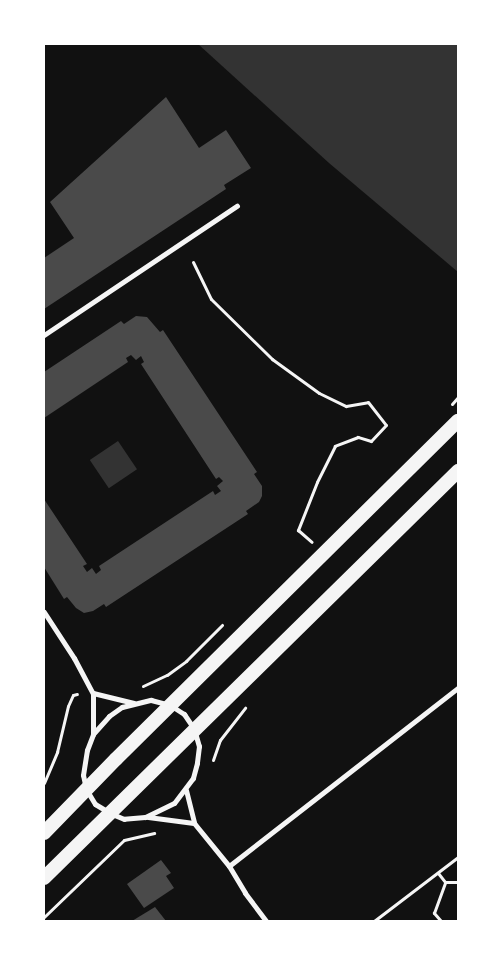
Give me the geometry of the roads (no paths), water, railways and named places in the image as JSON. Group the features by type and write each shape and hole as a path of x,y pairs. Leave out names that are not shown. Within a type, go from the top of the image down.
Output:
{"highway":[{"path":"44,833 170,705 458,421"},
{"path":"44,878 194,729 349,581 458,471"}],"street":[{"path":"44,335 237,206"},
{"path":"44,612 74,658 93,693 93,734 84,762 83,775 86,789 95,804 124,819 145,817 194,823"},
{"path":"230,866 457,688"},
{"path":"93,693 134,703"},
{"path":"93,734 110,716 122,707 151,700 170,705 184,714 194,729 199,746 193,778 186,790 174,803 145,817"},
{"path":"186,790 194,823 230,866 244,892 266,921"}]}
